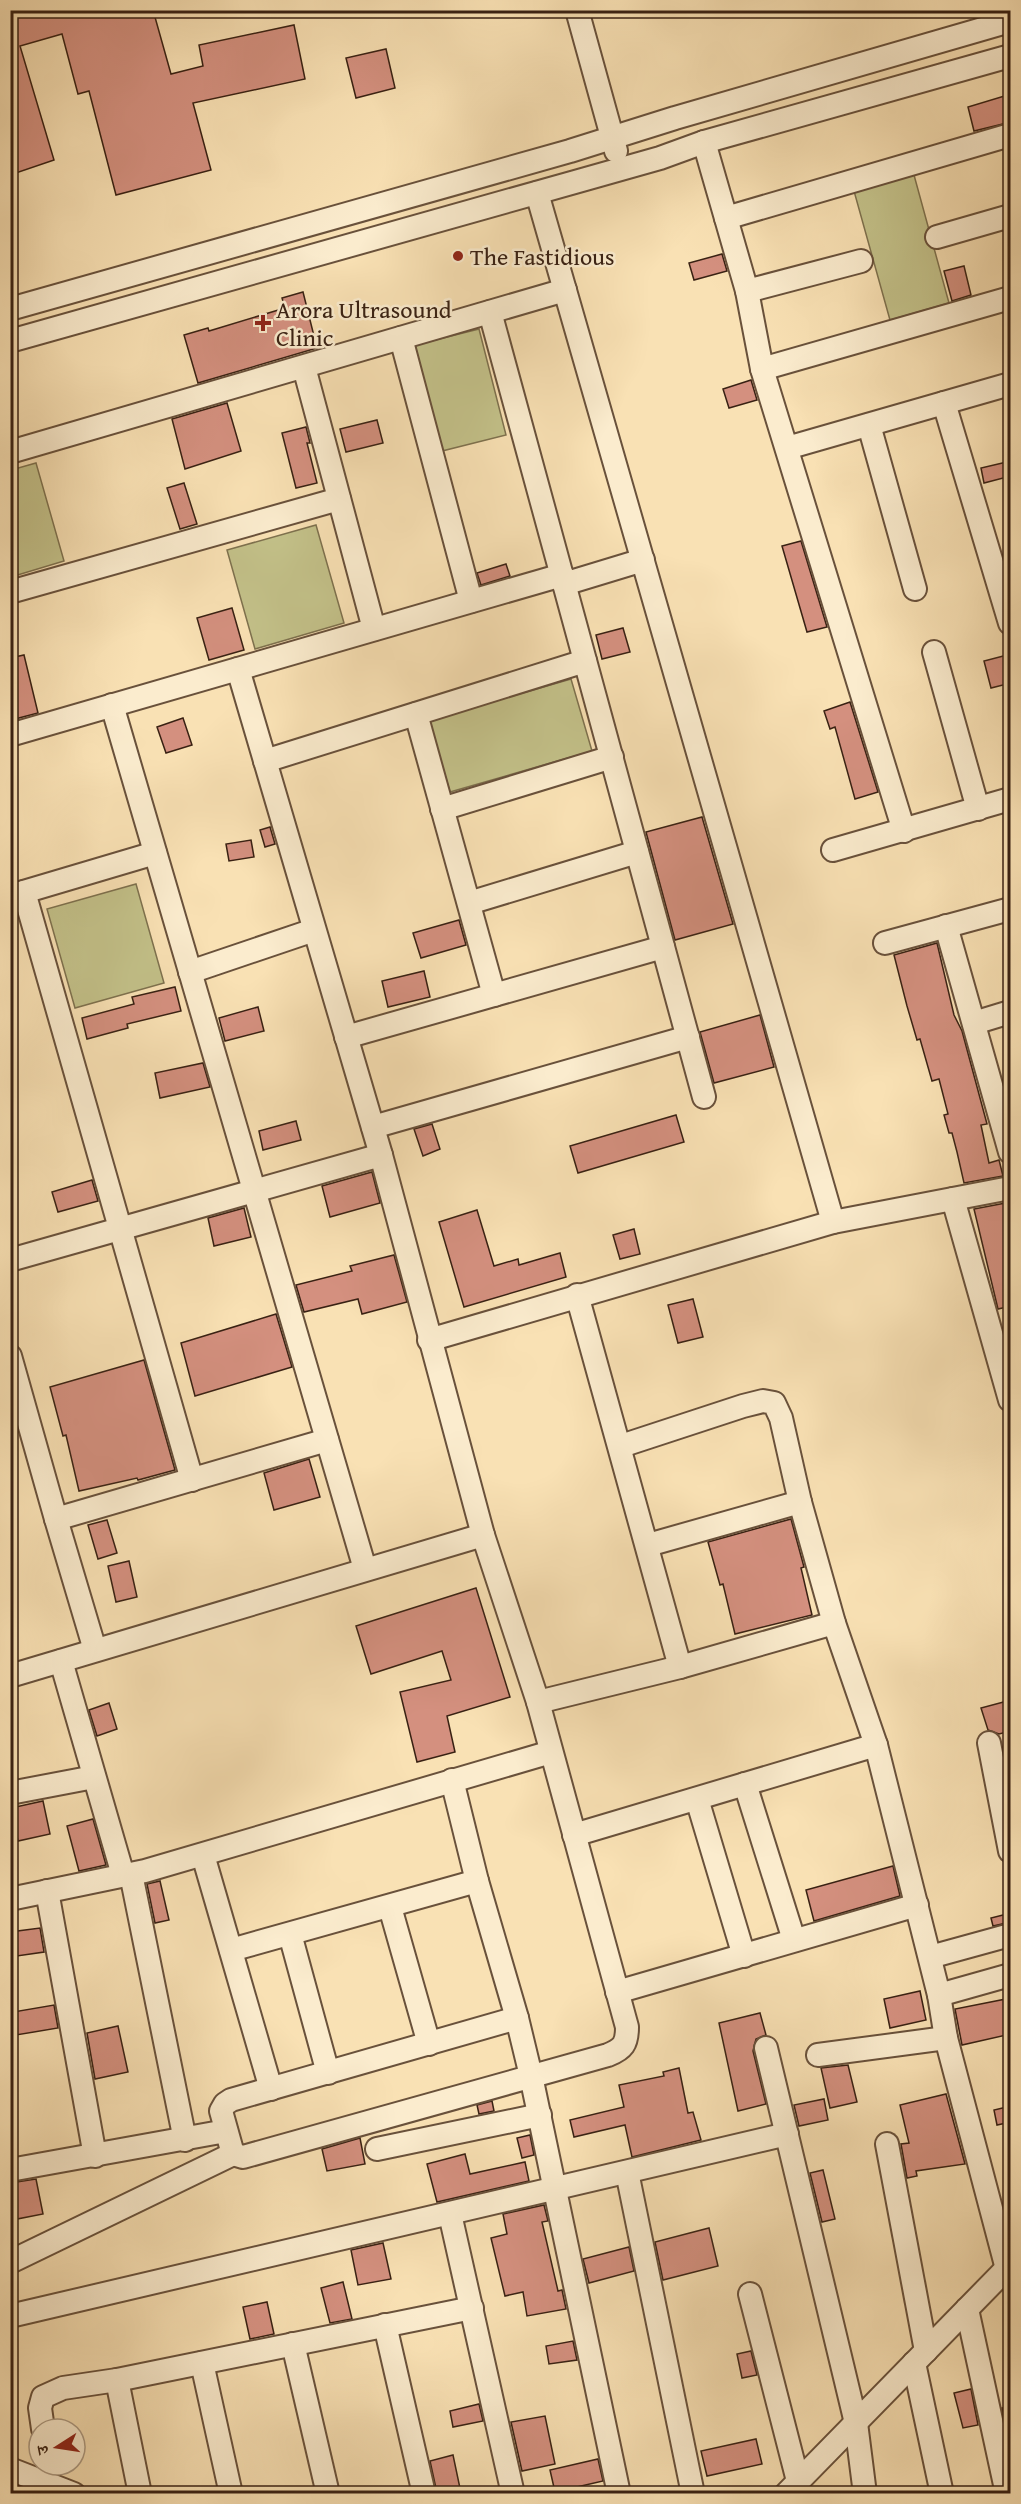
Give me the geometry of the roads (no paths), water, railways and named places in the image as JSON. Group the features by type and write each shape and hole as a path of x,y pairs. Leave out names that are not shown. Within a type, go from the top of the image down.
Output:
{"street":[{"path":"577,10 621,169"},
{"path":"10,309 613,138 1011,21"},
{"path":"10,341 621,169 704,142 1010,59"},
{"path":"639,129 648,161"},
{"path":"726,218 1011,135"},
{"path":"704,142 747,291 762,369 904,831"},
{"path":"537,193 833,1222"},
{"path":"937,237 1011,216"},
{"path":"747,291 861,261"},
{"path":"10,452 565,290"},
{"path":"762,369 1011,298"},
{"path":"490,312 704,1096"},
{"path":"401,338 471,601"},
{"path":"304,367 374,629"},
{"path":"787,448 1011,384"},
{"path":"944,403 1011,623"},
{"path":"869,425 915,589"},
{"path":"10,592 339,499"},
{"path":"10,735 471,601 643,560"},
{"path":"934,652 978,808"},
{"path":"265,761 585,661"},
{"path":"10,2262 233,2154 243,2157 621,2050 627,2040 627,2027 538,1702 483,1535 381,1155 238,669"},
{"path":"112,705 365,1569"},
{"path":"416,714 494,995"},
{"path":"442,809 612,757"},
{"path":"833,850 1011,799"},
{"path":"469,903 637,852"},
{"path":"155,853 17,894 121,1229 192,1480"},
{"path":"885,943 1011,909"},
{"path":"946,926 974,1023 1005,1113 1011,1152"},
{"path":"190,972 314,930"},
{"path":"346,1037 663,947"},
{"path":"974,1023 1011,1012"},
{"path":"373,1127 688,1036"},
{"path":"10,1260 381,1155"},
{"path":"429,1340 833,1222 1011,1188"},
{"path":"953,1199 1011,1400"},
{"path":"577,1296 621,1446 680,1667"},
{"path":"10,1356 95,1650"},
{"path":"621,1446 743,1406 763,1401 774,1403 781,1418 800,1502 834,1623 876,1744 930,1957 946,2038 1009,2267 792,2487"},
{"path":"56,1520 327,1440"},
{"path":"648,1545 800,1502"},
{"path":"10,1676 483,1535"},
{"path":"538,1702 680,1667 834,1623"},
{"path":"61,1661 94,1777 127,1875 185,2140"},
{"path":"989,1743 1011,1851"},
{"path":"574,1835 876,1744"},
{"path":"10,1899 127,1875 203,1855 551,1752"},
{"path":"10,1793 94,1777"},
{"path":"452,1780 477,1881 518,2018 619,2493"},
{"path":"745,1784 794,1940"},
{"path":"696,1799 744,1956"},
{"path":"203,1855 272,2089"},
{"path":"231,1950 477,1881"},
{"path":"46,1891 95,2156"},
{"path":"616,1992 917,1905"},
{"path":"390,1907 429,2044"},
{"path":"290,1934 328,2073"},
{"path":"930,1957 1011,1935"},
{"path":"939,1995 1011,1975"},
{"path":"233,2154 221,2111 231,2100 518,2018"},
{"path":"818,2055 946,2038"},
{"path":"766,2048 856,2423 865,2493"},
{"path":"377,2150 540,2115"},
{"path":"10,2170 226,2131"},
{"path":"10,2316 787,2134"},
{"path":"887,2144 942,2493"},
{"path":"627,2172 693,2493"},
{"path":"450,2214 513,2493"},
{"path":"750,2294 792,2487"},
{"path":"42,2417 40,2408 43,2397 63,2388 117,2380 472,2308"},
{"path":"968,2309 1007,2493"},
{"path":"385,2325 424,2493"},
{"path":"293,2344 328,2493"},
{"path":"202,2363 231,2493"},
{"path":"117,2380 140,2493"},
{"path":"10,2469 59,2481"}],"place":[{"name":"The Fastidious","path":"458,256"},
{"name":"Arora Ultrasound Clinic","path":"263,323"}]}
